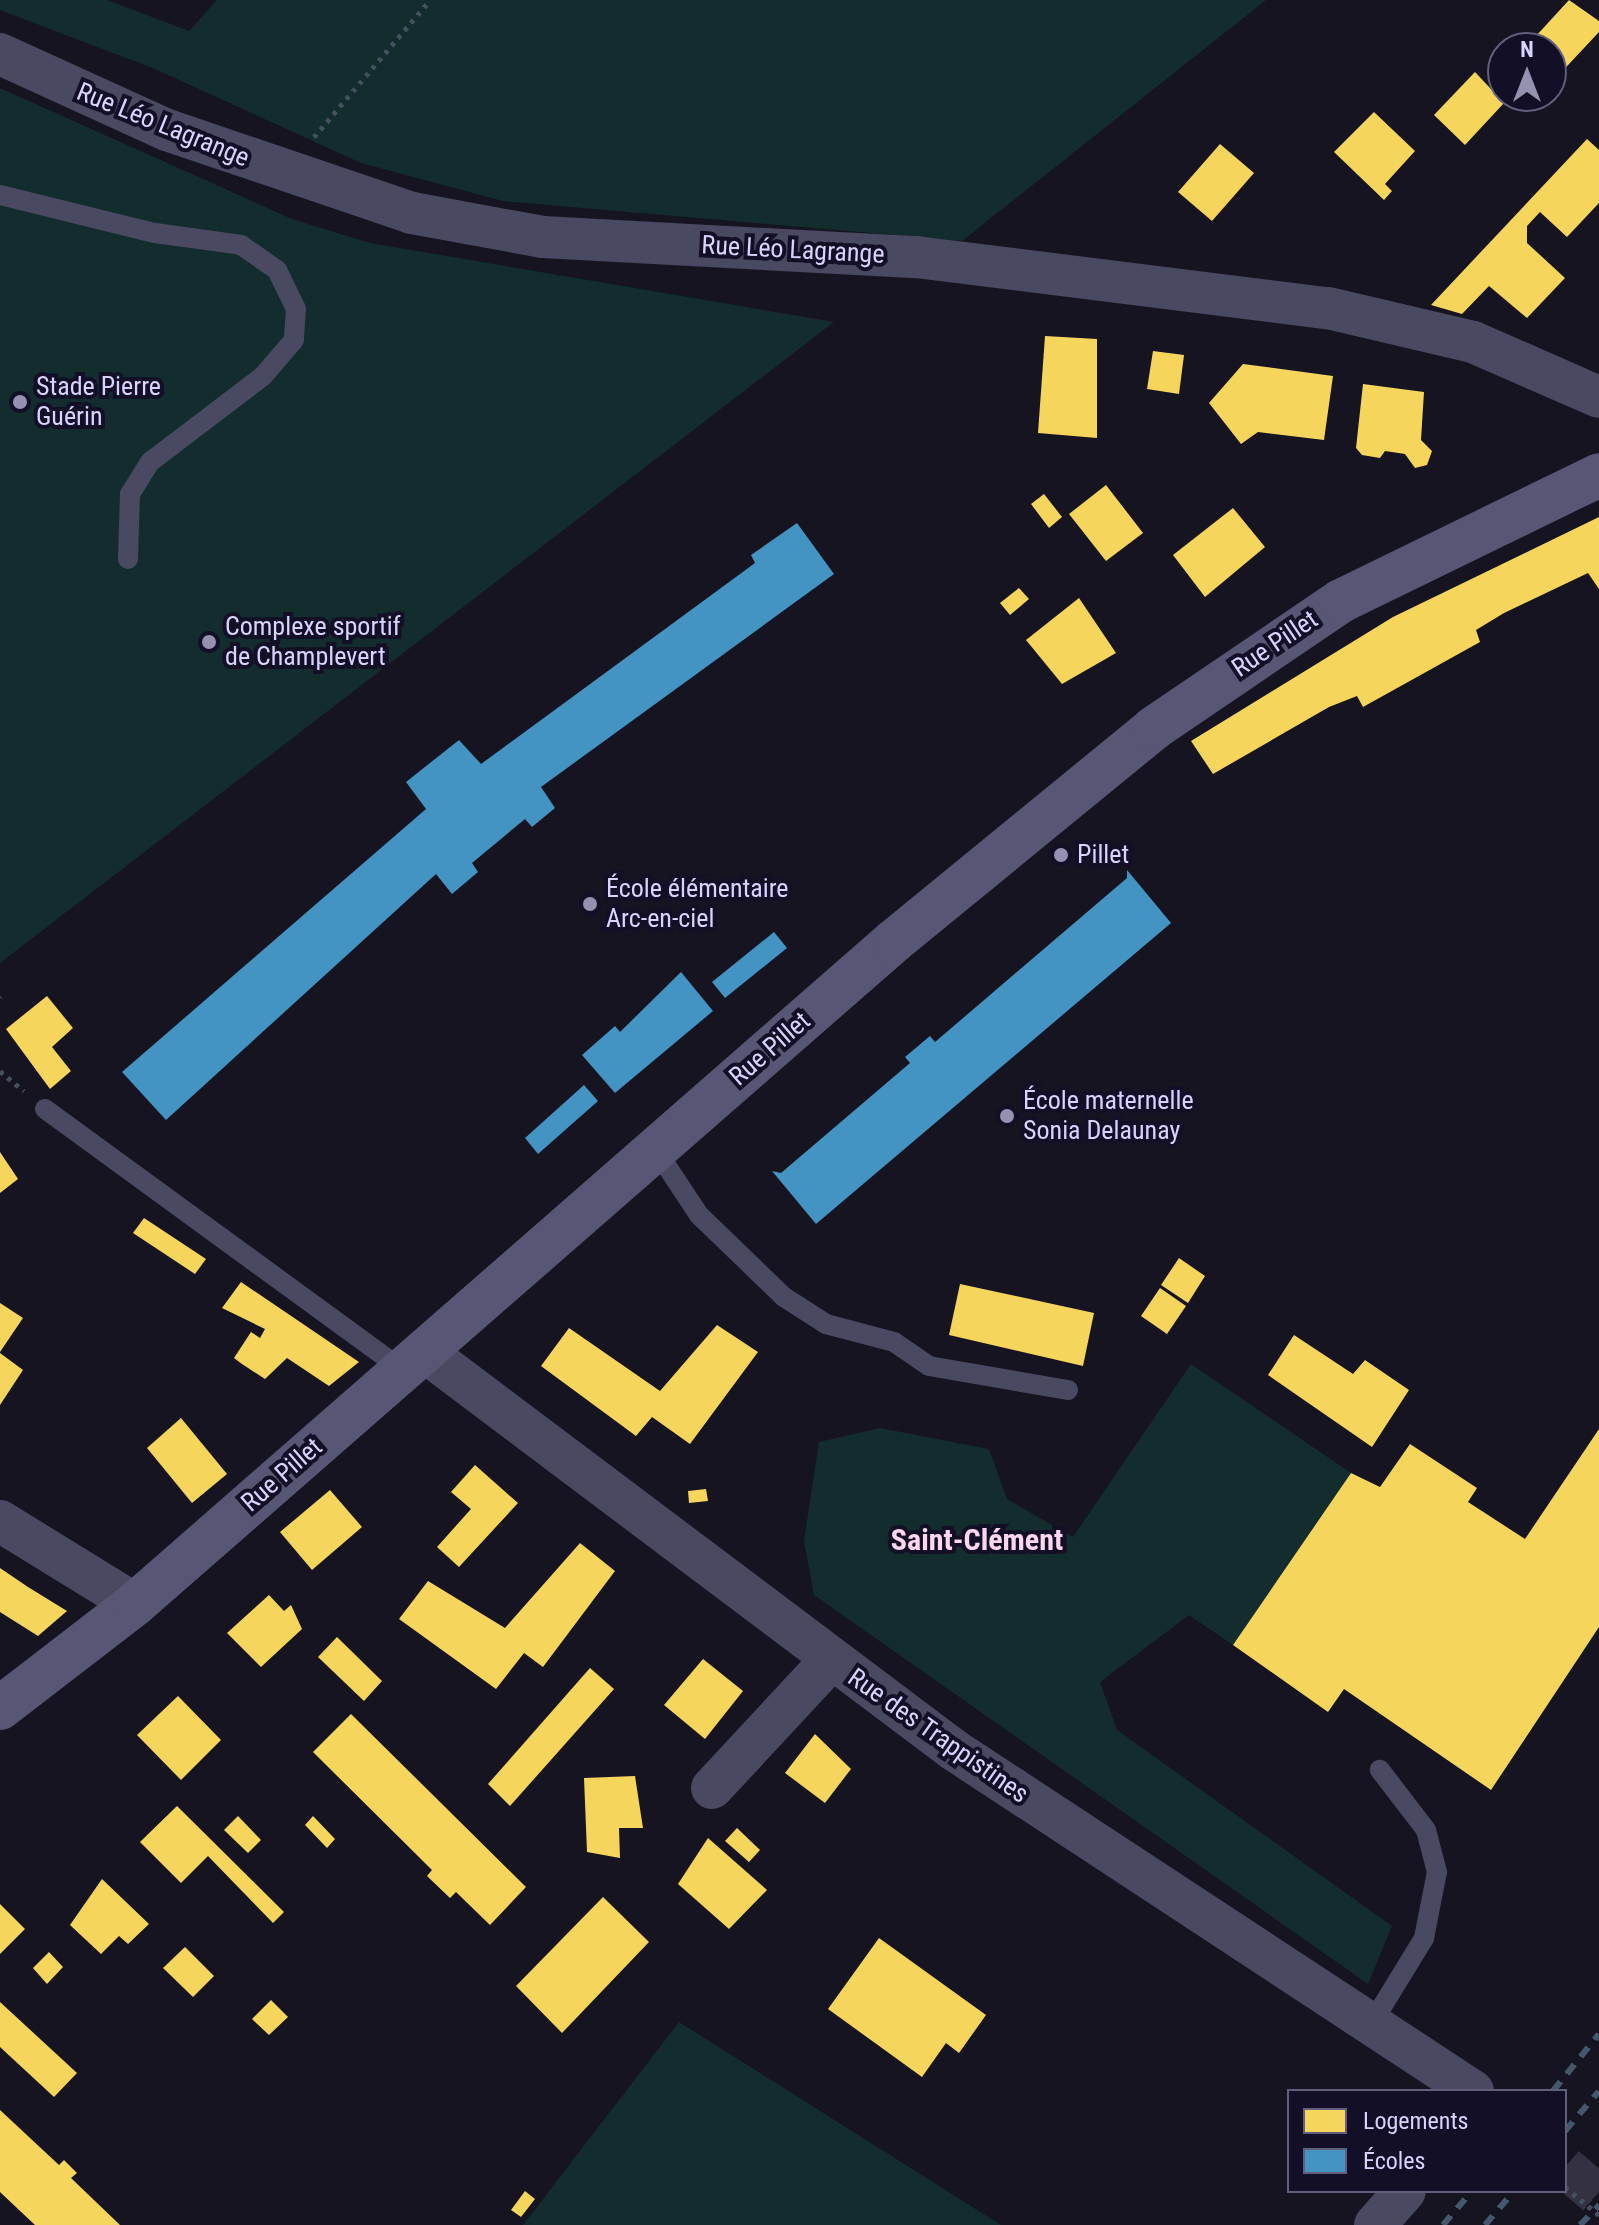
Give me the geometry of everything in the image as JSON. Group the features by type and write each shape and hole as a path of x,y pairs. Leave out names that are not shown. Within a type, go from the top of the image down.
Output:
{"street":[{"name":"Rue Léo Lagrange","path":"0,54 167,130 412,213 543,237 916,257 1328,308 1473,342 1599,397"},
{"name":"Rue Pillet","path":"0,1708 135,1604 656,1150 1154,728 1341,601 1599,475"},
{"name":"Rue des Trappistines","path":"414,1361 830,1661 1470,2089"},
{"path":"0,1521 135,1604"},
{"path":"712,1788 830,1661"},
{"path":"1375,2225 1403,2193"}],"lane":[{"path":"0,195 155,233 241,245 277,270 296,309 294,340 263,376 150,462 130,494 128,559"},
{"path":"45,1109 414,1361"},
{"path":"656,1150 699,1215 784,1297 826,1324 894,1342 929,1366 1068,1390"},
{"path":"1372,2023 1424,1938 1437,1872 1426,1830 1380,1770"}],"path":[{"path":"291,174 430,0"},
{"path":"1567,2189 1599,2215"}],"green space":[{"path":"0,0 107,0 189,31 217,0 1266,0 962,241 503,201 361,163 155,69 0,10"},
{"name":"Complexe sportif de Champlevert","path":"0,88 292,219 370,243 834,322 0,963"},
{"path":"1191,1364 1351,1473 1233,1645 1189,1615 1100,1682 1117,1730 1392,1926 1368,1984 814,1595 804,1541 819,1442 880,1428 989,1449 1007,1499 1073,1537"},
{"path":"679,2022 1001,2225 523,2225"}],"building: Logements":[{"path":"1569,0 1599,21 1599,32 1567,66 1567,32 1540,32"},
{"path":"1475,72 1487,85 1487,112 1496,112 1465,145 1434,115"},
{"path":"1374,112 1415,151 1385,184 1392,191 1384,200 1334,152"},
{"path":"1587,139 1599,150 1599,203 1567,237 1540,212 1527,226 1527,243 1565,278 1527,318 1489,286 1462,314 1431,305"},
{"path":"1220,144 1254,173 1212,221 1178,192"},
{"path":"1045,336 1097,339 1097,438 1038,433"},
{"path":"1153,351 1184,355 1179,394 1147,389"},
{"path":"1243,364 1333,376 1324,440 1258,432 1241,444 1209,403"},
{"path":"1363,384 1424,392 1421,440 1432,451 1427,465 1415,468 1405,454 1385,451 1380,458 1362,455 1356,448"},
{"path":"1106,485 1143,533 1106,561 1069,514"},
{"path":"1044,494 1062,517 1049,528 1031,504"},
{"path":"1233,508 1265,547 1205,597 1173,555"},
{"path":"1599,517 1599,589 1588,573 1504,613 1476,630 1480,642 1363,707 1357,696 1329,707 1213,774 1191,741 1393,617"},
{"path":"1019,588 1029,599 1010,615 1000,603"},
{"path":"1079,598 1116,653 1062,684 1026,640"},
{"path":"47,996 73,1028 52,1047 71,1071 50,1089 6,1029"},
{"path":"0,1152 18,1179 0,1193"},
{"path":"144,1218 206,1259 195,1274 133,1233"},
{"path":"1179,1258 1205,1276 1188,1303 1161,1285"},
{"path":"241,1282 359,1362 329,1386 287,1358 265,1379 242,1364 234,1358 251,1332 260,1338 265,1329 222,1308"},
{"path":"960,1284 1094,1313 1083,1366 949,1335"},
{"path":"1160,1288 1186,1306 1167,1334 1141,1316"},
{"path":"0,1303 23,1318 0,1352"},
{"path":"717,1325 758,1352 690,1444 652,1417 636,1436 541,1366 569,1328 660,1391"},
{"path":"1294,1335 1353,1374 1365,1360 1409,1390 1372,1447 1268,1375"},
{"path":"0,1353 23,1370 0,1405"},
{"path":"181,1418 227,1474 192,1503 147,1448"},
{"path":"1599,1429 1599,1627 1491,1790 1344,1689 1328,1712 1233,1645 1351,1473 1380,1487 1410,1444 1477,1488 1468,1502 1525,1539"},
{"path":"475,1465 518,1503 459,1567 437,1547 471,1509 451,1492"},
{"path":"706,1489 708,1501 689,1503 688,1491"},
{"path":"330,1490 362,1527 312,1570 280,1532"},
{"path":"580,1543 615,1571 543,1667 524,1653 496,1689 399,1619 428,1581 505,1628"},
{"path":"0,1568 67,1611 38,1636 0,1612"},
{"path":"269,1595 284,1611 291,1605 302,1629 261,1667 227,1633"},
{"path":"337,1637 382,1681 364,1701 318,1657"},
{"path":"703,1659 743,1691 705,1739 664,1705"},
{"path":"590,1668 614,1689 510,1806 488,1784"},
{"path":"178,1696 221,1740 181,1780 137,1735"},
{"path":"351,1714 526,1887 490,1925 456,1892 450,1898 427,1876 432,1870 313,1752"},
{"path":"815,1734 851,1769 825,1803 785,1773"},
{"path":"635,1776 643,1828 619,1828 620,1858 587,1852 584,1778"},
{"path":"177,1806 284,1912 273,1923 208,1856 181,1883 140,1842"},
{"path":"238,1816 261,1840 248,1853 224,1830"},
{"path":"313,1816 335,1839 327,1848 305,1825"},
{"path":"737,1828 760,1850 749,1862 725,1841"},
{"path":"708,1838 767,1890 729,1929 678,1884"},
{"path":"102,1879 149,1924 128,1944 119,1936 101,1954 70,1925"},
{"path":"603,1897 649,1942 562,2033 516,1986"},
{"path":"0,1904 25,1929 0,1954"},
{"path":"879,1938 986,2015 959,2053 946,2043 922,2077 828,2009"},
{"path":"185,1947 214,1976 193,1997 163,1968"},
{"path":"49,1952 63,1967 47,1984 33,1968"},
{"path":"271,2000 288,2017 269,2035 252,2019"},
{"path":"0,2002 77,2073 54,2097 0,2047"},
{"path":"0,2110 59,2165 64,2160 77,2173 71,2178 120,2225 35,2225 0,2192"},
{"path":"525,2191 535,2199 521,2217 511,2210"}],"building: Écoles":[{"path":"797,523 834,574 541,787 555,808 532,827 525,819 472,863 478,872 452,894 436,874 166,1120 122,1072 426,809 406,782 459,740 481,764 755,563 751,555"},
{"path":"1127,870 1171,923 816,1224 772,1171 781,1173 910,1063 905,1057 930,1036 935,1042 1127,878"},
{"path":"774,932 787,948 725,998 712,982"},
{"path":"681,972 713,1011 615,1093 582,1055 615,1026 620,1032"},
{"path":"584,1085 598,1101 538,1154 525,1138"}],"tunnel":[{"path":"1567,2169 1599,2196"}],"railway":[{"path":"1555,2089 1599,2034"},
{"path":"1567,2129 1599,2091"},
{"path":"1443,2225 1470,2193"},
{"path":"1485,2225 1512,2193"},
{"path":"1580,2225 1599,2205"}],"place":[{"name":"Stade Pierre Guérin","path":"20,402"},
{"name":"Complexe sportif de Champlevert","path":"209,642"},
{"name":"Pillet","path":"1061,855"},
{"name":"École élémentaire Arc-en-ciel","path":"590,904"},
{"name":"École maternelle Sonia Delaunay","path":"1007,1116"}],"district":[{"name":"Saint-Clément","path":"977,1540"}]}
